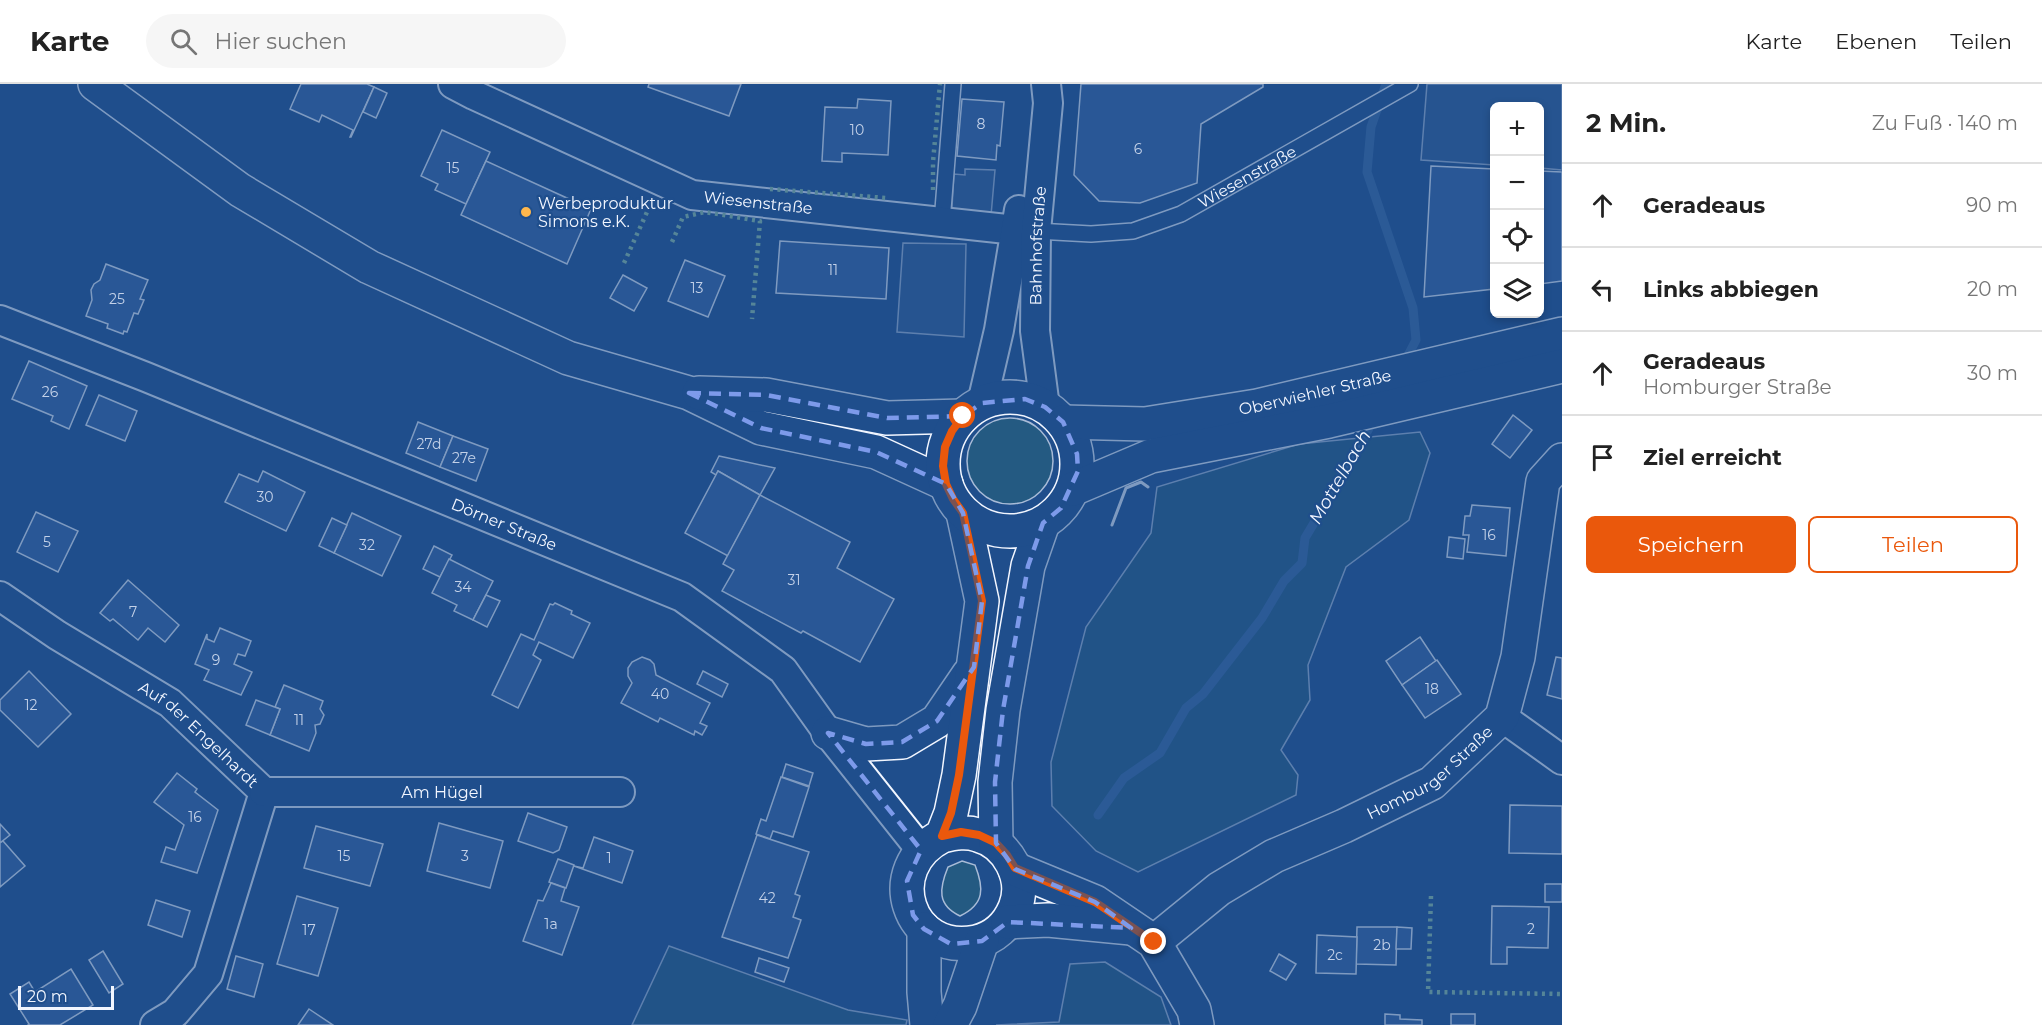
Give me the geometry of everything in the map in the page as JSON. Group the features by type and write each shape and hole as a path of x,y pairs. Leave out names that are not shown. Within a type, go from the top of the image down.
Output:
{"main road":[{"path":"95,84 240,190 369,267 568,358 689,393 761,428 876,452 946,484"},
{"name":"Oberwiehler Straße","path":"1074,489 1151,456 1327,406 1487,351 1562,334"},
{"name":"Oberwiehler Straße","path":"1054,414 1145,424 1257,406 1327,406 1490,384 1562,366"},
{"path":"689,393 766,395 887,418 973,410 1003,398 1025,399 1054,414 1072,437 1077,454 1078,471 1074,489 1061,508 1043,523 1023,530 1002,531 981,525 963,513 953,499 946,484 943,466 945,447 952,431 973,410"},
{"name":"Homburger Straße","path":"1142,935 1274,856 1344,826 1432,783 1502,717 1518,657 1543,481 1562,460"},
{"path":"963,513 982,601 974,667 959,775 951,813 932,843 911,865 907,881 907,899 913,915 924,929 936,938 951,944 967,944 995,931 1048,921 1142,935"},
{"path":"950,1025 995,931 1016,905 1019,887 1005,856 995,782 1003,710 1028,566 1043,523"},
{"path":"828,734 866,744 902,741 937,721 974,667"},
{"path":"932,843 961,832 979,835 1005,856 1095,902 1142,935 1194,1011 1197,1025"},
{"path":"924,929 924,992 927,1025"}],"street":[{"name":"Wiesenstraße","path":"453,84 692,195 1026,231"},
{"name":"Bahnhofstraße","path":"1030,84 1026,151 1026,231 1035,331 1054,414"},
{"name":"Bahnhofstraße","path":"973,410 999,330 1026,231 1048,103 1046,84"},
{"name":"Dörner Straße","path":"0,320 146,377 682,597 783,670 828,734 932,843"},
{"name":"Auf der Engelhardt","path":"0,596 57,635 170,703 264,792 208,974 175,1013 156,1025"},
{"path":"1502,717 1562,760"},
{"name":"Am Hügel","path":"264,792 620,792"}],"lane":[{"path":"942,222 952,84"},
{"name":"Wiesenstraße","path":"1026,231 1091,234 1133,231 1181,214 1408,86"}],"highlighted area":[{"path":"689,393 766,395 887,418 963,416 982,403 1025,399 1045,407 1063,422 1077,454 1078,471 1061,508 1043,523 1028,566 1003,710 995,782 996,843 1015,869 1095,902 1131,928 1008,922 982,941 951,944 924,929 913,915 907,881 921,850 828,733 866,744 902,742 937,721 974,667 982,601 963,513 946,484 876,452 761,428"}],"shaded area":[{"path":"1427,84 1562,84 1562,170 1544,168 1544,102 1490,102 1490,165 1421,160"},
{"path":"965,169 995,170 990,227 951,223 954,174 965,175"},
{"path":"903,243 966,244 964,337 897,332"},
{"path":"1010,418 1034,425 1046,437 1053,461 1046,485 1034,497 1010,504 986,497 974,485 967,461 974,437 986,425"},
{"path":"1420,432 1430,453 1409,520 1346,567 1308,665 1310,700 1281,750 1298,775 1296,795 1138,872 1096,851 1052,806 1051,762 1086,627 1151,533 1157,487 1299,444"},
{"path":"962,861 975,865 981,888 978,901 960,916 947,907 942,896 942,889 948,867"},
{"path":"669,946 848,1010 907,1020 906,1025 632,1025"},
{"path":"1105,962 1161,997 1171,1025 996,1025 1059,1022 1070,964"}],"building":[{"path":"301,84 367,84 374,87 350,137 353,130 322,115 319,122 290,109"},
{"path":"649,84 741,84 729,116 648,87"},
{"path":"1081,84 1263,84 1263,87 1201,124 1197,183 1140,203 1099,201 1074,175"},
{"path":"374,87 387,93 376,118 363,112"},
{"path":"858,99 891,101 888,155 842,153 842,162 822,161 825,107 857,108"},
{"path":"962,99 1004,102 1000,146 997,145 996,160 957,156"},
{"path":"442,130 490,152 466,204 435,190 438,184 421,176"},
{"name":"Werbeproduktur Simons e.K.","path":"486,161 591,209 567,264 461,215"},
{"path":"1431,166 1490,169 1490,289 1424,297"},
{"path":"1544,171 1562,172 1562,281 1544,283"},
{"path":"780,241 889,248 886,299 776,293"},
{"path":"685,260 725,276 708,317 668,301"},
{"path":"106,264 148,280 140,299 144,300 138,314 134,313 127,332 124,331 123,334 107,328 108,324 86,316 92,300 91,290 100,280"},
{"path":"623,275 647,288 634,311 610,298"},
{"path":"29,361 87,386 69,429 51,421 53,416 12,399"},
{"path":"99,395 137,411 125,441 86,425"},
{"path":"1513,415 1532,430 1510,458 1492,444"},
{"path":"418,422 453,436 440,467 406,453"},
{"path":"453,436 488,449 476,481 440,467"},
{"path":"719,456 775,468 760,495 718,471 716,475 711,472"},
{"path":"263,471 305,492 286,531 225,502 239,474 258,482"},
{"path":"718,471 760,495 728,556 685,533"},
{"path":"760,495 850,542 837,568 894,599 860,662 722,591 734,570 723,564"},
{"path":"1472,505 1510,508 1506,556 1467,552 1469,535 1463,535 1465,516 1470,516"},
{"path":"36,512 78,531 58,572 17,552"},
{"path":"352,513 401,536 382,576 334,553"},
{"path":"332,518 347,525 334,553 319,546"},
{"path":"1449,537 1465,539 1463,559 1447,557"},
{"path":"434,546 452,555 440,577 423,569"},
{"path":"449,559 493,581 473,620 454,611 457,605 432,593"},
{"path":"128,580 179,625 165,642 148,628 138,640 113,619 110,621 100,613"},
{"path":"486,595 500,601 487,627 473,620"},
{"path":"555,603 590,623 573,658 539,642 533,655 541,660 518,708 492,695 521,634 534,640 550,604"},
{"path":"220,628 251,641 245,656 238,654 234,664 252,672 241,695 204,680 209,670 195,664 207,634 207,639 214,642"},
{"path":"1420,637 1436,661 1402,685 1386,661"},
{"path":"642,657 654,664 656,675 710,703 700,723 707,726 702,735 695,731 694,735 660,718 658,722 621,703 632,683 628,676 628,668 632,662"},
{"path":"1556,657 1562,658 1562,699 1547,695"},
{"path":"1437,660 1461,694 1425,718 1402,685"},
{"path":"29,671 71,714 38,747 0,710 0,700"},
{"path":"703,671 728,684 722,697 697,684"},
{"path":"284,685 323,701 320,709 324,715 320,724 315,725 316,733 309,751 270,735 280,709 275,707"},
{"path":"256,700 280,709 270,735 246,725"},
{"path":"786,764 813,773 809,786 782,777"},
{"path":"177,773 197,789 195,792 218,810 197,873 161,862 166,847 175,850 184,825 154,802"},
{"path":"781,777 809,787 793,837 773,831 770,839 756,834 761,819 766,821"},
{"path":"1510,805 1562,806 1562,854 1509,853"},
{"path":"528,813 567,827 559,850 553,853 518,841"},
{"path":"439,823 503,841 490,888 427,871"},
{"path":"0,824 10,835 0,843"},
{"path":"316,826 383,844 370,886 304,868"},
{"path":"757,835 809,852 795,894 800,896 793,917 801,920 788,958 722,937"},
{"path":"594,837 633,851 622,883 574,866 583,868"},
{"path":"3,841 25,866 0,887 0,843"},
{"path":"558,859 574,865 566,888 549,882"},
{"path":"551,883 565,888 561,901 579,907 562,955 523,941 538,900 543,901"},
{"path":"1545,884 1562,884 1562,902 1545,902"},
{"path":"297,896 338,908 318,976 277,964"},
{"path":"156,900 190,911 182,937 148,925"},
{"path":"1492,906 1549,907 1548,948 1507,947 1507,964 1491,964"},
{"path":"1357,927 1397,927 1396,965 1356,964"},
{"path":"1397,927 1412,928 1411,949 1396,949"},
{"path":"1317,935 1357,937 1356,974 1316,973"},
{"path":"103,951 123,984 109,993 89,960"},
{"path":"1279,954 1296,964 1286,980 1270,971"},
{"path":"236,956 263,964 254,997 227,989"},
{"path":"759,958 789,968 784,982 755,972"},
{"path":"71,969 93,1005 60,1025 28,1025 10,994 29,982 35,992"},
{"path":"309,1009 333,1025 298,1025"},
{"path":"1385,1014 1400,1015 1400,1019 1422,1020 1422,1025 1385,1025"},
{"path":"1451,1014 1475,1014 1475,1025 1451,1025"}],"waterway":[{"name":"Mottelbach","path":"1386,84 1371,127 1367,172 1413,308 1416,340 1404,363"},
{"name":"Mottelbach","path":"1098,815 1124,778 1160,753 1186,708 1203,694 1262,618 1284,581 1302,563 1305,538 1375,417"}],"hedge":[{"path":"933,190 933,162 940,84"},
{"path":"770,189 886,198"},
{"path":"624,263 652,201"},
{"path":"672,242 683,217 705,212 760,221 752,319"},
{"path":"1431,896 1428,992 1562,994"}],"wall":[{"path":"1112,525 1126,488 1141,482 1148,487"}],"place":[{"name":"Werbeproduktur Simons e.K.","path":"526,212"}],"route":[{"path":"963,416 952,431 945,447 943,466 946,484 963,513 982,601 959,775 951,813 942,836 961,832 979,835 996,843 1015,868 1095,902 1154,942"}]}
